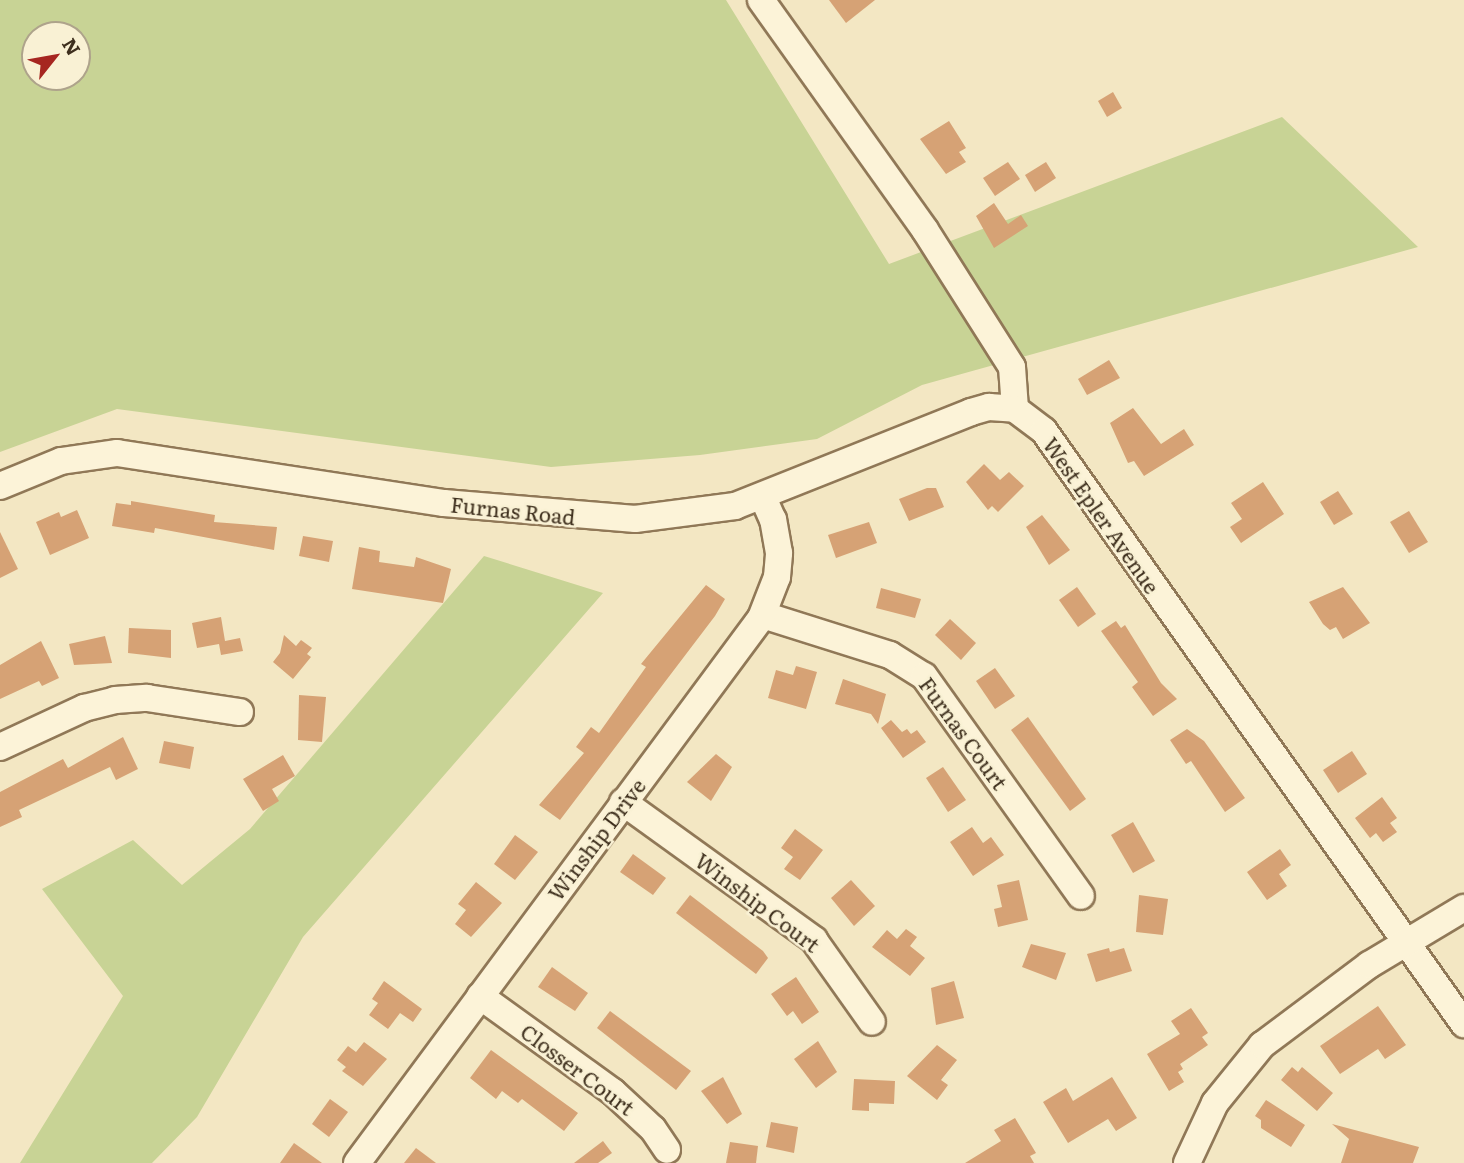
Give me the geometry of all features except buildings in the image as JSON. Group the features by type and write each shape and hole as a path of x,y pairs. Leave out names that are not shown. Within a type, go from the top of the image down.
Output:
{"street":[{"path":"761,0 925,230 1012,367 1015,409"},
{"name":"Furnas Road","path":"0,486 61,461 117,453 444,503 604,519 681,514 763,498 971,412 989,407 1015,409"},
{"name":"West Epler Avenue","path":"1015,409 1044,431 1464,1024"},
{"name":"Winship Drive","path":"357,1163 763,615 777,577 779,552 773,520 763,498"},
{"name":"Furnas Court","path":"763,615 890,655 924,676 1081,897"},
{"path":"0,747 84,708 115,700 147,698 240,712"},
{"name":"Winship Court","path":"623,802 814,940 872,1022"},
{"path":"1187,1163 1216,1103 1262,1045 1338,987 1464,908"},
{"name":"Closser Court","path":"480,996 613,1092 653,1129 667,1150"}],"green space":[{"path":"0,0 726,0 889,264 1282,117 1418,247 922,385 817,439 700,455 551,467 117,409 0,452"},
{"path":"484,556 603,593 303,937 197,1117 152,1163 20,1163 123,996 42,889 133,840 182,885 250,829"}]}
